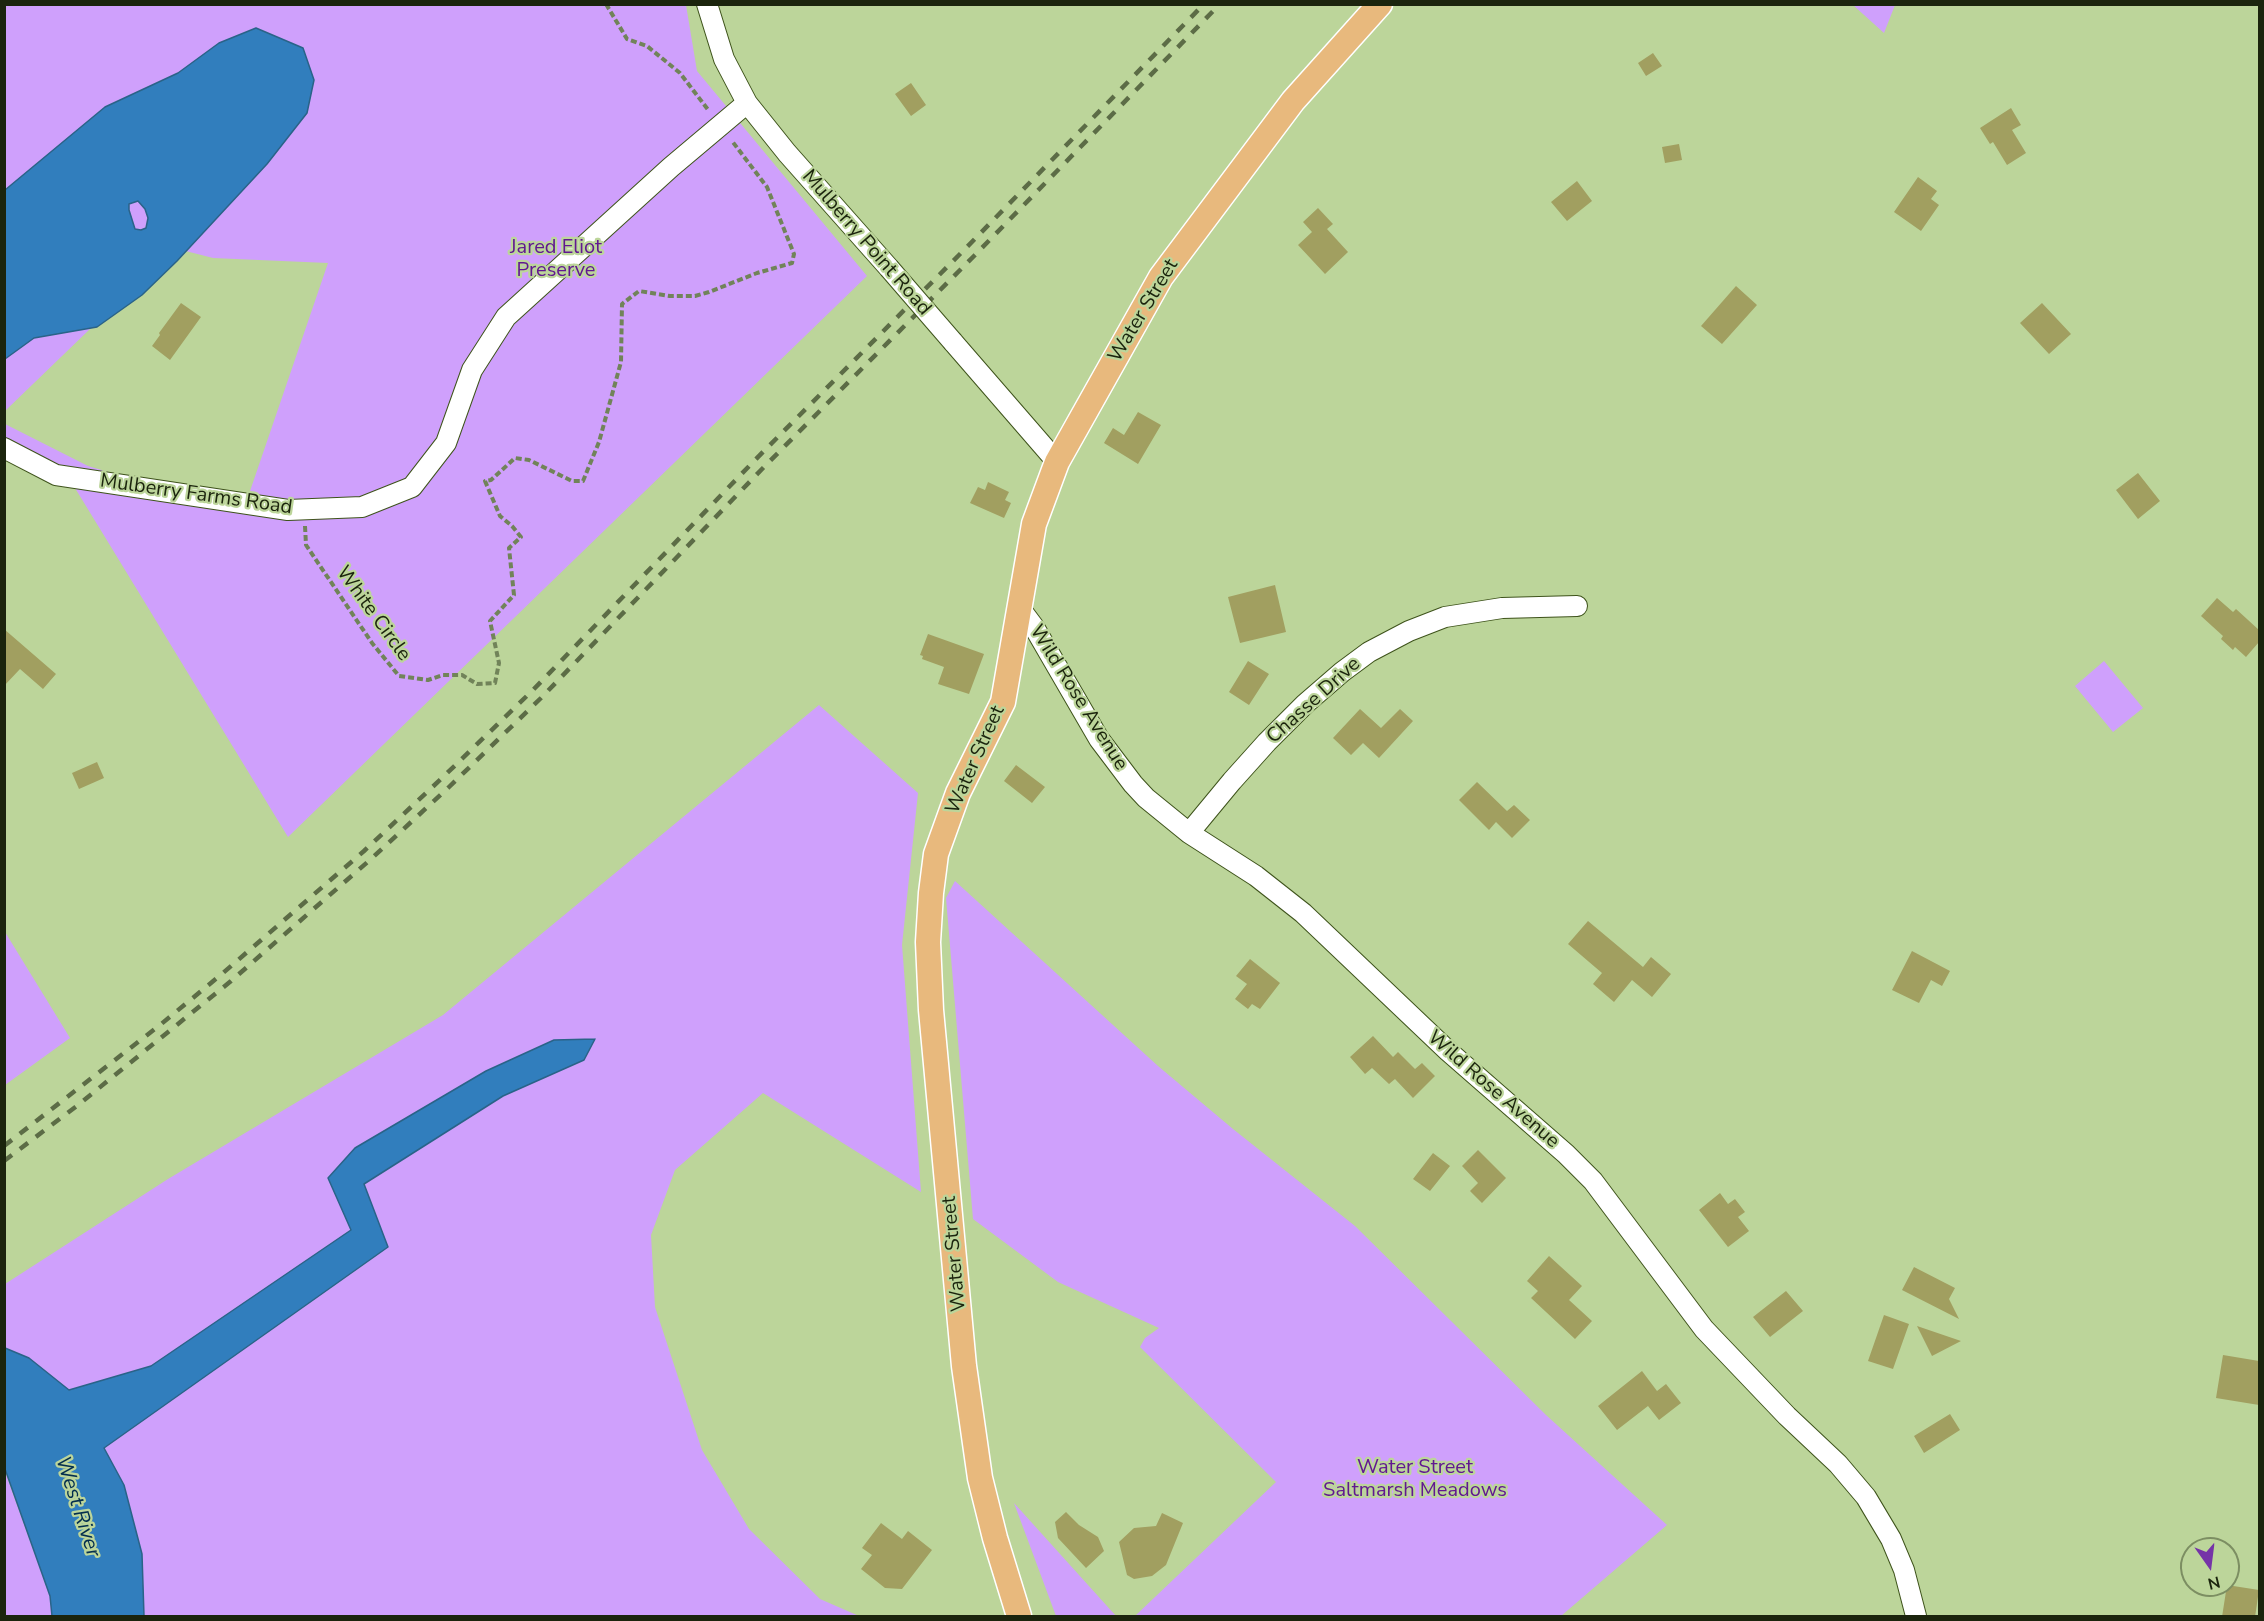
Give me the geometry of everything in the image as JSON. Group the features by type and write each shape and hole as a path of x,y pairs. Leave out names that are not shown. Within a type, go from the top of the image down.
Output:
{"main road":[{"name":"Water Street","path":"1019,1617 980,1478 967,1388 931,1010 928,942 936,854 958,793 1003,702 1034,524 1057,462 1161,277 1293,101 1380,4"}],"street":[{"name":"Mulberry Point Road","path":"707,4 724,59 747,103 1057,462"},
{"name":"Mulberry Farms Road","path":"4,448 56,475 288,510 362,507 412,487 446,443 472,370 506,316 747,103"},
{"name":"Chasse Drive","path":"1189,833 1267,742 1305,704 1369,652 1408,631 1445,617 1502,608 1577,606"},
{"name":"Wild Rose Avenue","path":"1019,607 1034,627 1100,739 1146,798 1189,833 1256,876 1304,913 1448,1051 1566,1154 1593,1181 1704,1329 1787,1416 1838,1464 1866,1497 1878,1514 1900,1560 1911,1590 1916,1617"}],"path":[{"path":"606,4 627,39 647,46 680,73 720,126"},
{"name":"White Circle","path":"304,509 306,545 372,643 399,676 429,680 443,675 462,675 477,684 495,683 500,663 490,621 514,595 509,548 521,537 500,516 485,481 491,480 515,458 529,460 572,481 583,481 599,442 621,362 622,304 639,291 670,296 695,296 756,273 792,263 794,254 767,187 720,126"}],"green space":[{"name":"Jared Eliot Preserve","path":"5,5 686,5 697,71 867,276 288,837 75,488 5,453 5,424 88,466 142,482 249,494 328,263 213,258 174,248 5,411"},
{"path":"1853,5 1895,5 1884,33"},
{"path":"2104,661 2143,708 2113,732 2075,686"},
{"path":"819,705 918,793 902,945 921,1192 763,1093 675,1170 651,1235 655,1307 702,1450 749,1529 820,1599 859,1616 144,1616 142,1554 124,1485 103,1448 380,1253 141,1369 77,1408 5,1350 5,1284 168,1179 443,1015"},
{"name":"Water Street Saltmarsh Meadows","path":"955,881 1158,1066 1355,1226 1546,1415 1667,1525 1561,1616 1135,1616 1276,1482 1140,1347 1145,1338 1159,1328 1058,1282 973,1219 946,898"},
{"path":"5,932 70,1038 5,1085"},
{"path":"4,1469 50,1596 52,1616 5,1616"},
{"path":"1014,1503 1116,1616 1056,1616"}],"water":[{"path":"256,28 303,48 314,80 307,113 267,164 177,261 142,295 97,327 34,338 5,359 5,190 105,107 178,73 219,43","holes":["138,201 145,209 148,218 146,228 135,229 129,204"]},
{"name":"West River","path":"595,1039 584,1060 503,1096 364,1184 388,1247 104,1448 124,1485 142,1554 144,1616 52,1616 50,1596 5,1469 5,1348 29,1358 69,1390 151,1366 351,1230 328,1178 355,1148 486,1071 554,1040"}],"building":[{"path":"1653,53 1662,66 1646,76 1638,63"},
{"path":"911,83 926,105 911,116 895,94"},
{"path":"2011,108 2021,125 2012,130 2026,153 2007,165 1993,142 1990,144 1980,128"},
{"path":"1679,144 1682,160 1665,163 1662,147"},
{"path":"1918,177 1937,191 1931,199 1939,205 1921,231 1894,212"},
{"path":"1577,181 1592,201 1567,221 1551,202"},
{"path":"1318,208 1333,224 1327,229 1348,252 1325,274 1298,245 1312,232 1303,222"},
{"path":"1736,286 1757,305 1722,344 1701,326"},
{"path":"181,303 201,317 170,360 152,346"},
{"path":"2042,303 2071,334 2049,354 2020,323"},
{"path":"1138,412 1161,425 1138,464 1104,443 1113,428 1124,435"},
{"path":"2138,473 2160,501 2138,519 2116,490"},
{"path":"988,482 1009,492 1005,500 1011,503 1004,518 970,503 978,487 985,490"},
{"path":"1275,585 1286,632 1240,643 1228,597"},
{"path":"2217,598 2233,612 2236,609 2259,630 2259,642 2246,657 2235,647 2233,650 2221,639 2223,636 2201,616"},
{"path":"4,629 56,674 43,689 20,669 4,686"},
{"path":"928,634 984,654 969,694 938,684 944,667 922,659 923,656 920,655"},
{"path":"1248,661 1269,674 1249,705 1229,692"},
{"path":"1360,709 1381,728 1400,709 1413,721 1379,758 1363,743 1351,755 1333,738"},
{"path":"97,762 104,778 79,789 72,773"},
{"path":"1016,765 1045,787 1032,803 1004,781"},
{"path":"1477,782 1507,811 1514,805 1530,820 1512,838 1496,822 1489,830 1459,800"},
{"path":"1588,921 1643,967 1651,957 1671,974 1652,997 1632,980 1614,1002 1593,984 1602,973 1568,944"},
{"path":"1912,951 1950,971 1942,986 1931,980 1919,1003 1892,990"},
{"path":"1250,959 1280,983 1260,1009 1252,1004 1248,1009 1235,999 1247,984 1236,976"},
{"path":"1373,1036 1393,1057 1398,1052 1415,1069 1422,1063 1435,1076 1413,1098 1395,1079 1389,1084 1372,1068 1365,1074 1350,1057"},
{"path":"1478,1150 1506,1178 1482,1203 1470,1191 1478,1183 1462,1166"},
{"path":"1433,1153 1450,1166 1430,1191 1413,1179"},
{"path":"1720,1193 1728,1204 1735,1199 1745,1212 1738,1217 1749,1231 1728,1247 1699,1210"},
{"path":"1549,1256 1582,1286 1569,1300 1592,1321 1575,1339 1531,1298 1538,1291 1527,1281"},
{"path":"1914,1267 1955,1288 1949,1299 1959,1319 1902,1290"},
{"path":"1786,1291 1803,1311 1770,1337 1753,1317"},
{"path":"1884,1315 1909,1324 1893,1369 1868,1361"},
{"path":"1917,1326 1961,1341 1932,1356"},
{"path":"2223,1355 2259,1361 2259,1405 2216,1398"},
{"path":"1642,1371 1657,1391 1666,1384 1681,1403 1659,1420 1648,1406 1617,1430 1598,1406"},
{"path":"1950,1414 1960,1430 1924,1453 1914,1436"},
{"path":"1066,1512 1079,1525 1098,1537 1104,1551 1086,1568 1058,1538 1055,1522"},
{"path":"1162,1513 1183,1523 1166,1565 1152,1576 1134,1579 1127,1575 1119,1542 1134,1528 1156,1526"},
{"path":"881,1523 902,1539 908,1531 932,1550 902,1589 885,1588 861,1569 872,1555 862,1548"},
{"path":"2240,1587 2259,1590 2255,1617 2222,1617 2225,1597 2240,1597"}],"railway":[{"path":"4,1146 223,973 364,851 441,779 533,690 755,460 1204,4"},
{"path":"4,1161 78,1105 231,981 371,859 448,788 541,698 763,468 1220,4"}]}
